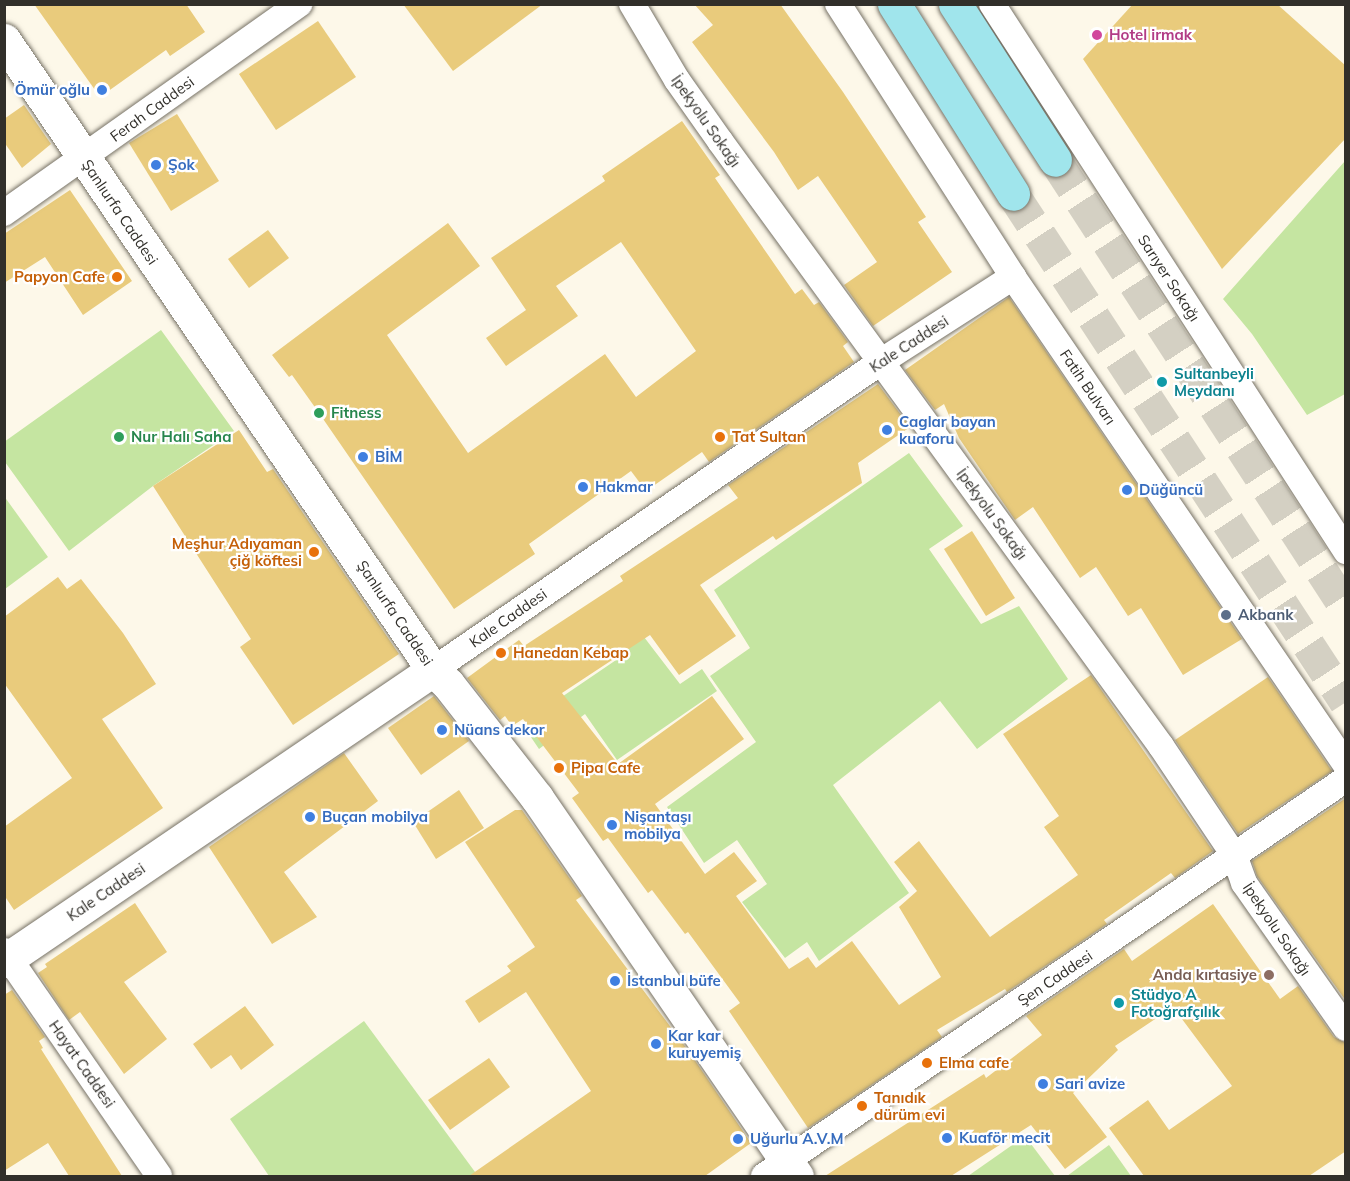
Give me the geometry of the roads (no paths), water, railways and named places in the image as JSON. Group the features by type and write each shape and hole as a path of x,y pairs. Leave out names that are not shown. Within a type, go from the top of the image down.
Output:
{"main road":[{"path":"894,4 1013,194"},
{"path":"955,4 1055,160"}],"street":[{"name":"Ferah Caddesi","path":"4,213 298,4"},
{"name":"İpekyolu Sokağı","path":"632,4 677,80 1161,746 1234,855 1244,883 1346,1028"},
{"name":"Fatih Bulvarı","path":"837,4 1013,277 1346,765"},
{"name":"Sarıyer Sokağı","path":"992,4 1346,551"},
{"path":"4,27 12,52"},
{"name":"Şanlıurfa Caddesi","path":"12,52 434,670 448,684 537,798 782,1171"},
{"name":"Kale Caddesi","path":"6,957 434,670 882,361 1013,277"},
{"name":"Şen Caddesi","path":"782,1171 1346,779"},
{"name":"Hayat Caddesi","path":"6,957 159,1176"}],"tunnel":[{"path":"1055,160 1346,608"},
{"path":"1013,194 1346,702"}],"place":[{"name":"Hotel irmak","path":"1097,35"},
{"name":"Ömür oğlu","path":"102,90"},
{"name":"Şok","path":"156,165"},
{"name":"Papyon Cafe","path":"117,277"},
{"name":"Sultanbeyli Meydanı","path":"1162,382"},
{"name":"Fitness","path":"319,413"},
{"name":"Caglar bayan kuaforu","path":"887,430"},
{"name":"Nur Halı Saha","path":"119,437"},
{"name":"Tat Sultan","path":"720,437"},
{"name":"BİM","path":"363,457"},
{"name":"Hakmar","path":"583,487"},
{"name":"Düğüncü","path":"1127,490"},
{"name":"Meşhur Adıyaman çiğ köftesi","path":"314,552"},
{"name":"Akbank","path":"1226,615"},
{"name":"Hanedan Kebap","path":"501,653"},
{"name":"Nüans dekor","path":"442,730"},
{"name":"Pipa Cafe","path":"559,768"},
{"name":"Buçan mobilya","path":"310,817"},
{"name":"Nişantaşı mobilya","path":"612,825"},
{"name":"Anda kırtasiye","path":"1269,975"},
{"name":"İstanbul büfe","path":"615,981"},
{"name":"Stüdyo A Fotoğrafçılık","path":"1119,1003"},
{"name":"Kar kar kuruyemiş","path":"656,1044"},
{"name":"Elma cafe","path":"927,1063"},
{"name":"Sari avize","path":"1043,1084"},
{"name":"Tanıdık dürüm evi","path":"862,1106"},
{"name":"Kuaför mecit","path":"947,1138"},
{"name":"Uğurlu A.V.M","path":"738,1139"}]}
